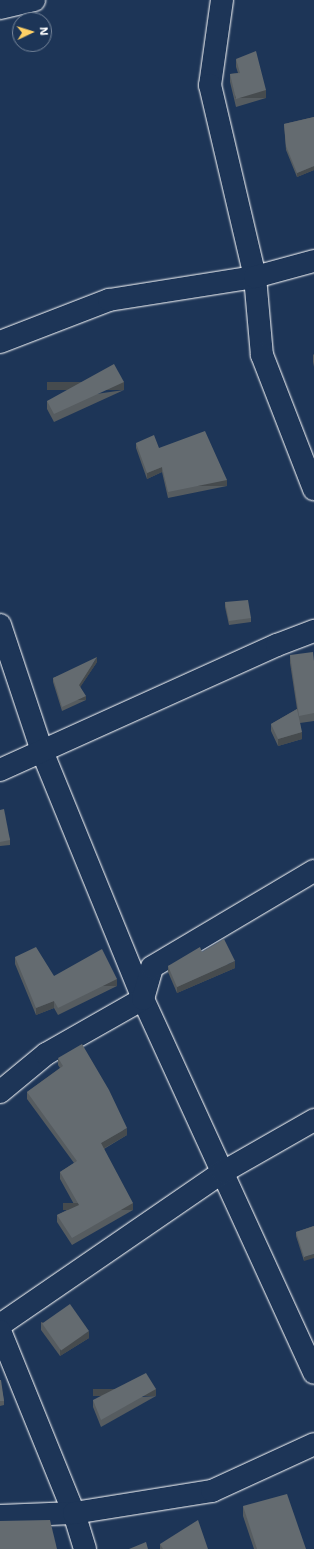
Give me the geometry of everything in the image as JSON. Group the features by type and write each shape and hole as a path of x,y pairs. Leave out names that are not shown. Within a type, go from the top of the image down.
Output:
{"street":[{"path":"0,8 34,0"},
{"path":"222,0 210,85 255,277 262,355 314,489"},
{"path":"0,342 109,300 255,277 314,261"},
{"path":"0,625 42,751 143,999 314,1373"},
{"path":"0,770 314,631"},
{"path":"0,1092 46,1054 143,999 152,967 314,871"},
{"path":"0,1325 222,1172 314,1120"},
{"path":"0,1330 74,1513 85,1549"},
{"path":"0,1516 74,1513 212,1491 314,1444"}],"building":[{"path":"256,51 266,90 236,99 230,74 240,73 236,59"},
{"path":"314,117 314,166 297,173 286,146 284,124"},
{"path":"114,364 124,382 54,414 47,401"},
{"path":"205,431 227,480 168,492 162,467 147,473 136,443 154,435 159,448"},
{"path":"248,600 251,618 229,621 225,602"},
{"path":"313,652 314,713 299,716 290,655"},
{"path":"97,657 79,685 86,696 62,707 53,678"},
{"path":"297,709 302,732 278,739 271,724"},
{"path":"4,809 10,840 0,842 0,810"},
{"path":"224,939 235,961 177,987 168,966 200,947 202,952"},
{"path":"36,947 54,976 102,949 117,979 58,1008 54,1001 36,1008 15,957"},
{"path":"82,1044 109,1090 127,1128 101,1143 133,1203 72,1238 57,1215 79,1205 60,1172 77,1161 27,1092 63,1066 58,1058"},
{"path":"314,1226 314,1254 304,1257 296,1232"},
{"path":"70,1304 89,1331 61,1351 42,1324"},
{"path":"146,1373 156,1389 101,1420 93,1400"},
{"path":"1,1380 4,1401 0,1401"},
{"path":"287,1494 306,1549 257,1549 243,1506"},
{"path":"50,1520 57,1549 0,1549 0,1521"},
{"path":"198,1520 208,1549 163,1549 160,1544"},
{"path":"146,1542 148,1549 129,1549"}]}
